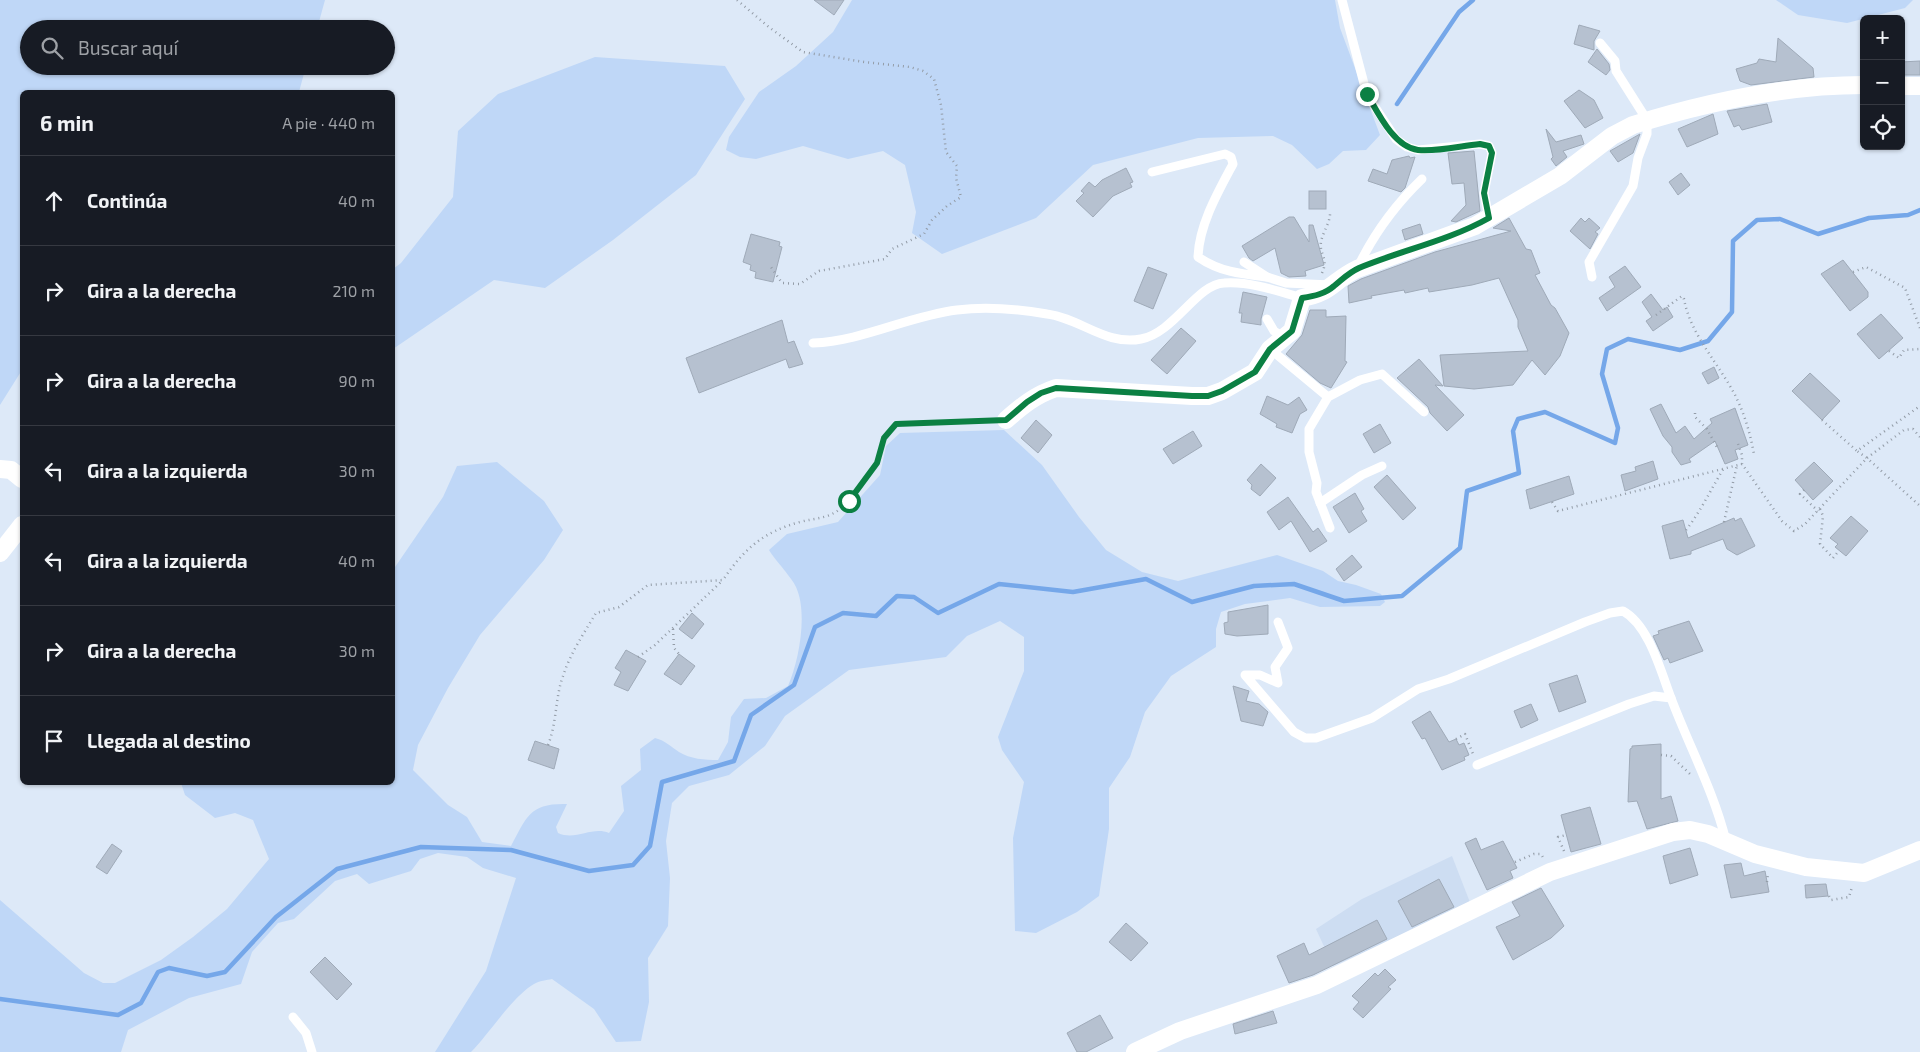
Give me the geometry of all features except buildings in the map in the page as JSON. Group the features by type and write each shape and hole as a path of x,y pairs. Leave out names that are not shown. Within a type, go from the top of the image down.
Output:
{"street":[{"path":"1006,420 1041,393 1056,388 1143,395 1208,396 1238,383 1255,372 1270,349 1292,331 1302,298 1320,295 1336,285 1344,276 1357,269 1398,252 1436,242 1489,218 1560,176 1612,136 1633,124 1772,92 1819,85 1860,85"},
{"path":"1905,86 1920,86"},
{"path":"0,470 11,470 20,477"},
{"path":"0,553 20,528"},
{"path":"1135,1052 1180,1031 1318,985 1561,868 1673,832 1690,830 1726,841 1755,854 1806,866 1856,873 1864,873 1920,850"}],"lane":[{"path":"1342,0 1367,94 1396,139 1407,147 1418,150 1480,144 1489,146 1492,153 1484,193 1489,218"},
{"path":"1592,277 1589,262 1633,186 1638,158 1647,134 1647,120 1616,71 1615,61 1600,43"},
{"path":"1152,172 1225,154 1231,157 1233,164 1215,198 1199,244 1198,257 1211,266 1232,274 1267,277 1286,283 1336,285"},
{"path":"1357,269 1367,248 1407,194 1422,179"},
{"path":"1244,262 1267,277"},
{"path":"813,343 836,342 957,310 993,309 1051,314 1100,334 1131,340 1156,334 1177,319 1193,301 1222,282 1258,287 1302,298"},
{"path":"1267,319 1274,331 1284,337"},
{"path":"1270,349 1328,397"},
{"path":"1330,528 1320,503 1309,452 1309,429 1328,397 1360,380 1382,374 1424,412"},
{"path":"1320,503 1362,474 1382,466"},
{"path":"1278,622 1288,648 1287,653 1276,662 1278,683 1260,675 1245,675 1294,732 1305,738 1316,738 1372,718 1418,689 1449,679 1585,622 1610,613 1623,611 1636,620 1651,646 1704,780 1718,809 1726,841"},
{"path":"1477,765 1629,704 1654,696 1671,698"},
{"path":"293,1017 306,1033 312,1052"}],"path":[{"path":"737,0 770,28 803,52 910,67 923,71 934,79 941,105 946,152 957,166 956,178 961,197 947,206 932,220 924,234 892,249 884,259 819,271 800,284 782,283 771,267"},
{"path":"1318,284 1326,262 1321,242 1330,217 1330,211"},
{"path":"1853,272 1866,267 1904,288 1920,328"},
{"path":"1656,315 1682,296 1691,322 1735,395 1748,424 1754,454"},
{"path":"1889,351 1899,358 1904,350 1920,348"},
{"path":"1857,451 1920,406"},
{"path":"1695,413 1696,417 1712,436 1718,449"},
{"path":"638,657 673,629 723,580 754,542 771,532 801,522 825,518 844,506 877,463 884,438 896,424 1006,420"},
{"path":"1822,420 1920,506"},
{"path":"1738,444 1742,455 1742,464 1782,522 1794,531 1805,524 1819,510 1866,458 1904,430 1913,428 1920,436"},
{"path":"1552,502 1558,511 1742,464"},
{"path":"1724,522 1737,465"},
{"path":"1686,530 1699,514 1709,492 1724,468"},
{"path":"1804,490 1800,494 1819,510 1823,516 1820,544 1833,558 1837,553"},
{"path":"548,745 555,728 562,677 577,644 596,613 618,607 648,585 723,580"},
{"path":"673,629 674,648 679,654"},
{"path":"1456,739 1465,734 1477,765"},
{"path":"1661,755 1671,756 1692,776 1704,780"},
{"path":"1561,868 1558,837 1566,835"},
{"path":"1515,862 1534,854 1541,854 1561,868"},
{"path":"1829,896 1831,900 1849,897 1856,873"}],"shaded area":[{"path":"0,0 325,0 319,20 20,20 20,75 304,75 300,90 20,90 20,373 0,405"},
{"path":"852,0 1335,0 1340,28 1380,135 1366,150 1343,151 1329,164 1317,169 1292,145 1273,136 1198,138 1093,165 1036,218 942,254 912,233 916,212 905,165 883,151 848,159 803,146 756,159 740,157 726,150 729,137 759,92 796,66 833,32"},
{"path":"1776,0 1913,0 1905,8 1878,15 1860,15 1860,20 1847,23 1798,15"},
{"path":"595,57 725,66 745,99 696,175 613,240 545,288 494,280 395,348 395,268 401,263 453,197 458,131 498,94"},
{"path":"1004,430 1042,465 1079,517 1106,550 1142,572 1178,581 1277,555 1323,571 1338,581 1381,594 1385,602 1380,606 1320,607 1290,598 1245,604 1221,612 1216,629 1216,647 1171,676 1145,712 1130,757 1109,788 1109,829 1099,896 1077,912 1036,933 1015,931 1013,838 1024,782 1002,750 998,737 1024,671 1024,637 1000,621 967,636 946,657 849,670 785,716 765,746 729,775 689,786 672,803 666,841 670,878 668,926 648,958 649,1002 641,1041 616,1042 594,1009 552,979 536,983 518,997 471,1052 435,1052 486,971 516,878 483,868 467,857 438,853 420,859 411,871 369,884 357,874 335,881 294,919 278,923 252,952 241,984 189,998 128,1030 121,1052 0,1052 0,900 84,973 103,983 115,983 161,960 193,937 227,909 269,859 253,820 235,813 215,818 185,795 182,785 395,785 395,567 443,497 457,466 497,462 544,501 563,530 544,560 480,635 448,688 418,745 413,770 448,805 467,817 482,842 511,846 531,813 545,806 555,804 567,804 556,827 558,833 571,835 603,831 609,833 624,811 621,786 641,770 640,749 655,738 693,758 718,760 728,742 731,717 744,699 766,698 788,686 796,664 801,637 800,598 796,587 769,550 787,534 838,522 880,475 886,446 900,433"},
{"path":"1452,856 1471,905 1333,966 1316,929 1362,899"}],"waterway":[{"path":"1397,104 1459,12 1473,0"},
{"path":"0,999 118,1015 141,1003 158,972 169,968 207,976 225,972 276,917 337,869 421,847 511,850 589,871 633,865 650,846 662,782 734,761 751,715 794,685 815,627 843,613 876,616 897,596 914,597 938,613 999,584 1073,592 1146,579 1192,602 1254,586 1294,584 1344,601 1402,596 1460,548 1467,491 1519,473 1513,431 1518,419 1545,412 1615,443 1618,428 1602,374 1607,349 1628,339 1680,350 1708,341 1732,312 1733,241 1757,220 1780,219 1818,234 1869,218 1908,215 1920,210"}],"route":[{"path":"849,501 877,463 884,438 896,424 1006,420 1041,393 1056,388 1143,395 1208,396 1238,383 1255,372 1270,349 1292,331 1298,305 1302,298 1320,295 1334,287 1344,276 1357,269 1398,252 1436,242 1475,226 1489,218 1484,193 1486,173 1492,153 1489,146 1480,144 1418,150 1407,147 1396,139 1367,94"}]}
